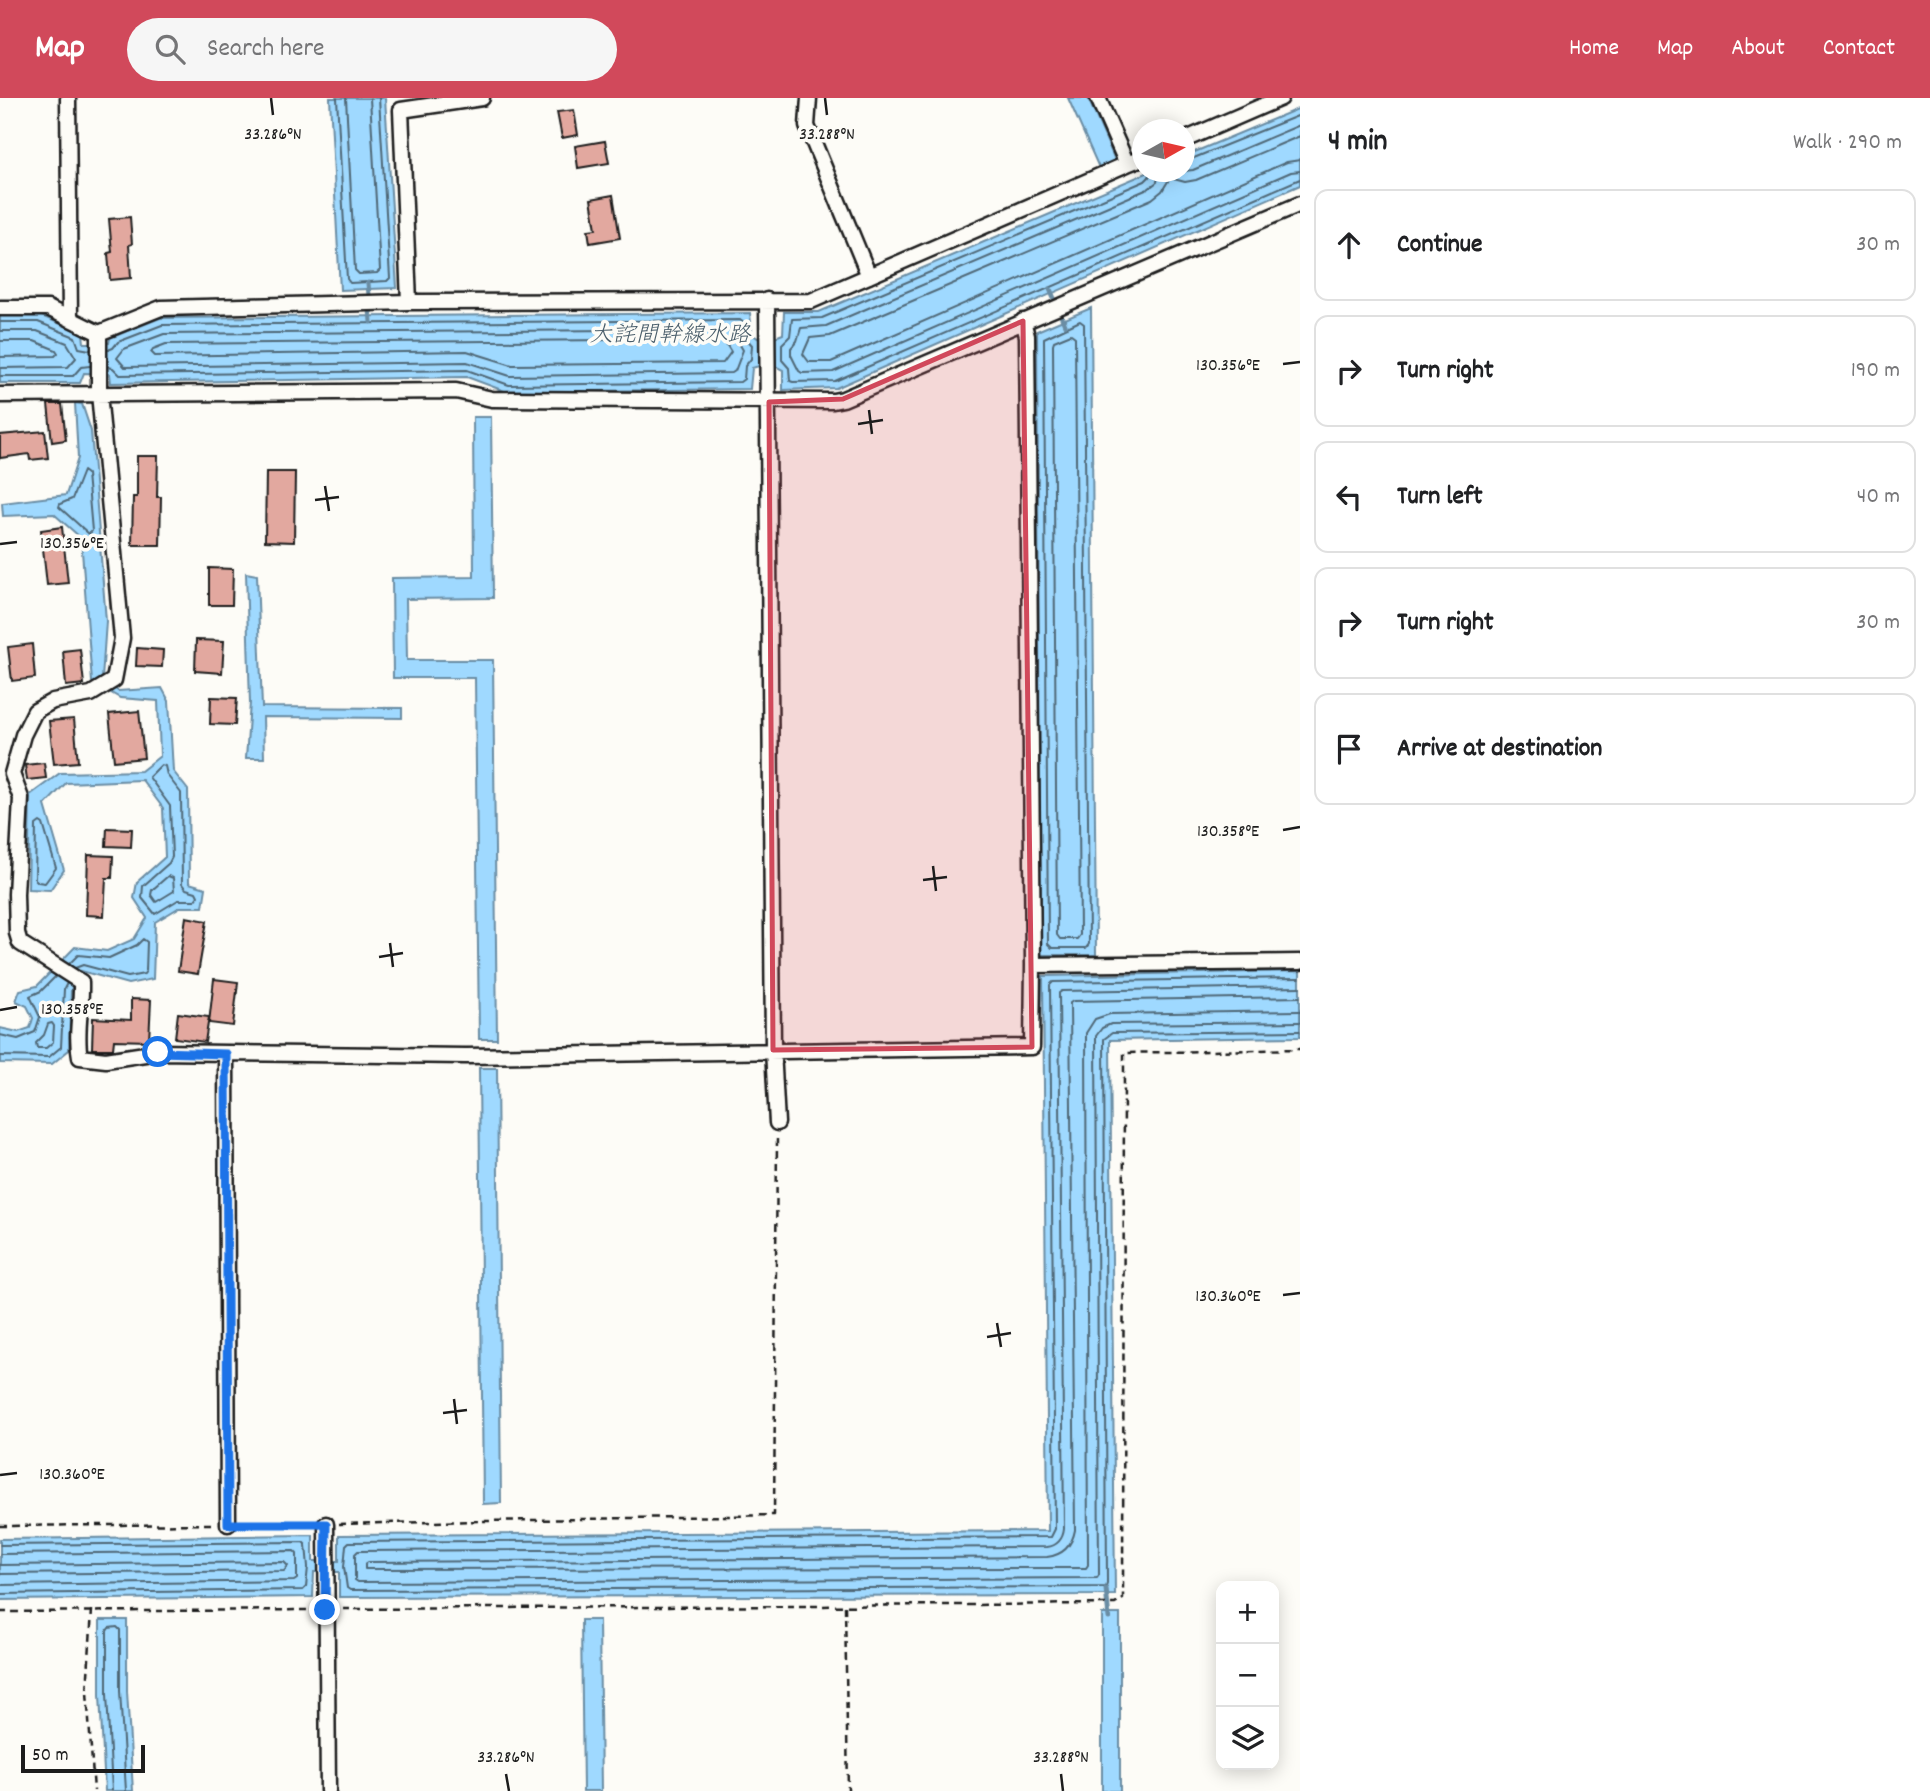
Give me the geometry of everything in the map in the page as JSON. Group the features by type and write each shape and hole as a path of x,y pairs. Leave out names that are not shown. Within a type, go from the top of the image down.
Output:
{"street":[{"path":"68,98 70,319"},
{"path":"409,302 401,104 482,98"},
{"path":"809,98 807,126 869,276"},
{"path":"1098,98 1127,164"},
{"path":"1195,136 1282,98"},
{"path":"0,308 48,309 99,333 161,308 409,302 811,301 1132,162"},
{"path":"0,395 99,386 456,391 492,399 769,402 843,399 1300,204"},
{"path":"767,300 773,1050 777,1123"},
{"path":"99,333 99,386 122,638 114,680 91,694 53,701 35,711 6,775 21,798 16,894 17,933 20,943 81,982 82,1006 77,1044 80,1057 106,1060 158,1052 466,1056 1032,1047 1027,336 1023,321"},
{"path":"1033,965 1300,961"},
{"path":"226,1054 228,1524"},
{"path":"326,1524 328,1791"}],"path":[{"path":"0,1612 1115,1604 1124,1599 1124,1054 1300,1049"},
{"path":"0,1526 326,1524 774,1515 777,1123"},
{"path":"845,1606 848,1791"},
{"path":"92,1611 88,1692 94,1791"}],"highlighted area":[{"path":"1023,321 1032,1047 773,1050 769,402 843,399"}],"water":[{"path":"330,98 385,98 397,288 340,290"},
{"path":"1068,98 1088,98 1115,160 1099,168"},
{"path":"1300,108 1300,185 836,388 783,390 783,370 775,366 775,337 783,334 784,312 819,312 1132,179 1132,182 1195,182 1195,152"},
{"path":"1091,308 1096,955 1041,955 1037,331"},
{"name":"大詫間幹線水路","path":"750,313 752,334 759,339 759,366 752,368 750,389 507,392 467,377 111,383 110,374 84,373 80,383 0,383 0,315 39,315 83,333 84,343 109,343 110,338 160,318"},
{"path":"75,403 82,404 91,431 106,621 102,679 118,691 162,688 169,701 173,771 188,790 189,883 206,888 203,907 180,907 155,922 153,979 128,984 81,971 71,990 69,1050 52,1064 0,1063 0,1028 18,1032 30,1028 33,1018 27,1006 16,1001 20,990 37,986 75,947 107,951 134,939 147,918 134,898 137,882 165,857 163,808 142,780 66,783 45,805 64,870 50,890 28,889 30,795 60,773 141,771 160,756 158,701 120,698 92,682 81,538 54,514 3,516 2,503 66,495 78,458"},
{"path":"473,417 491,417 493,598 406,599 407,660 493,660 497,1039 479,1039 475,678 393,678 392,578 474,577"},
{"path":"246,573 257,575 262,707 402,708 402,718 263,717 264,758 246,758 250,703"},
{"path":"1300,971 1300,1037 1110,1040 1115,1595 339,1597 339,1572 314,1572 313,1597 0,1600 0,1539 313,1535 313,1561 339,1561 339,1535 1048,1531 1043,976"},
{"path":"479,1068 497,1068 501,1503 483,1504"},
{"path":"1102,1614 1120,1614 1120,1791 1102,1791"},
{"path":"100,1620 127,1620 127,1691 133,1791 105,1791 100,1695"},
{"path":"581,1620 599,1620 601,1791 583,1791"}],"building":[{"path":"574,110 578,135 562,138 557,112"},
{"path":"605,141 609,163 578,168 575,146"},
{"path":"613,195 620,238 590,243 588,230 596,229 591,199"},
{"path":"130,217 131,278 110,280 108,253 112,252 109,219"},
{"path":"48,404 62,404 66,440 52,442"},
{"path":"45,431 48,458 30,460 29,454 0,458 0,435"},
{"path":"137,456 158,456 160,545 132,545 133,497 137,497"},
{"path":"266,472 295,472 294,542 265,541"},
{"path":"62,527 68,583 47,585 41,530"},
{"path":"209,568 233,569 232,605 209,605"},
{"path":"196,640 224,641 222,673 195,671"},
{"path":"32,644 35,678 12,681 8,647"},
{"path":"137,648 163,650 162,667 136,666"},
{"path":"80,649 84,684 66,686 63,651"},
{"path":"211,697 237,698 235,725 210,724"},
{"path":"139,711 144,758 114,761 109,714"},
{"path":"74,719 78,762 54,764 49,721"},
{"path":"44,763 46,778 27,780 25,765"},
{"path":"107,828 132,829 131,847 106,846"},
{"path":"88,855 113,856 112,878 106,878 104,916 86,915"},
{"path":"186,917 207,921 198,974 178,971"},
{"path":"214,979 238,982 233,1026 209,1023"},
{"path":"131,999 151,1000 149,1041 114,1040 113,1049 92,1049 93,1018 131,1020"},
{"path":"178,1013 209,1017 205,1042 175,1038"}],"waterway":[{"path":"368,283 371,322"},
{"path":"1050,289 1065,325"},
{"path":"1106,1589 1109,1618"}],"route":[{"path":"158,1052 226,1054 228,1524 326,1524 325,1610"}]}
